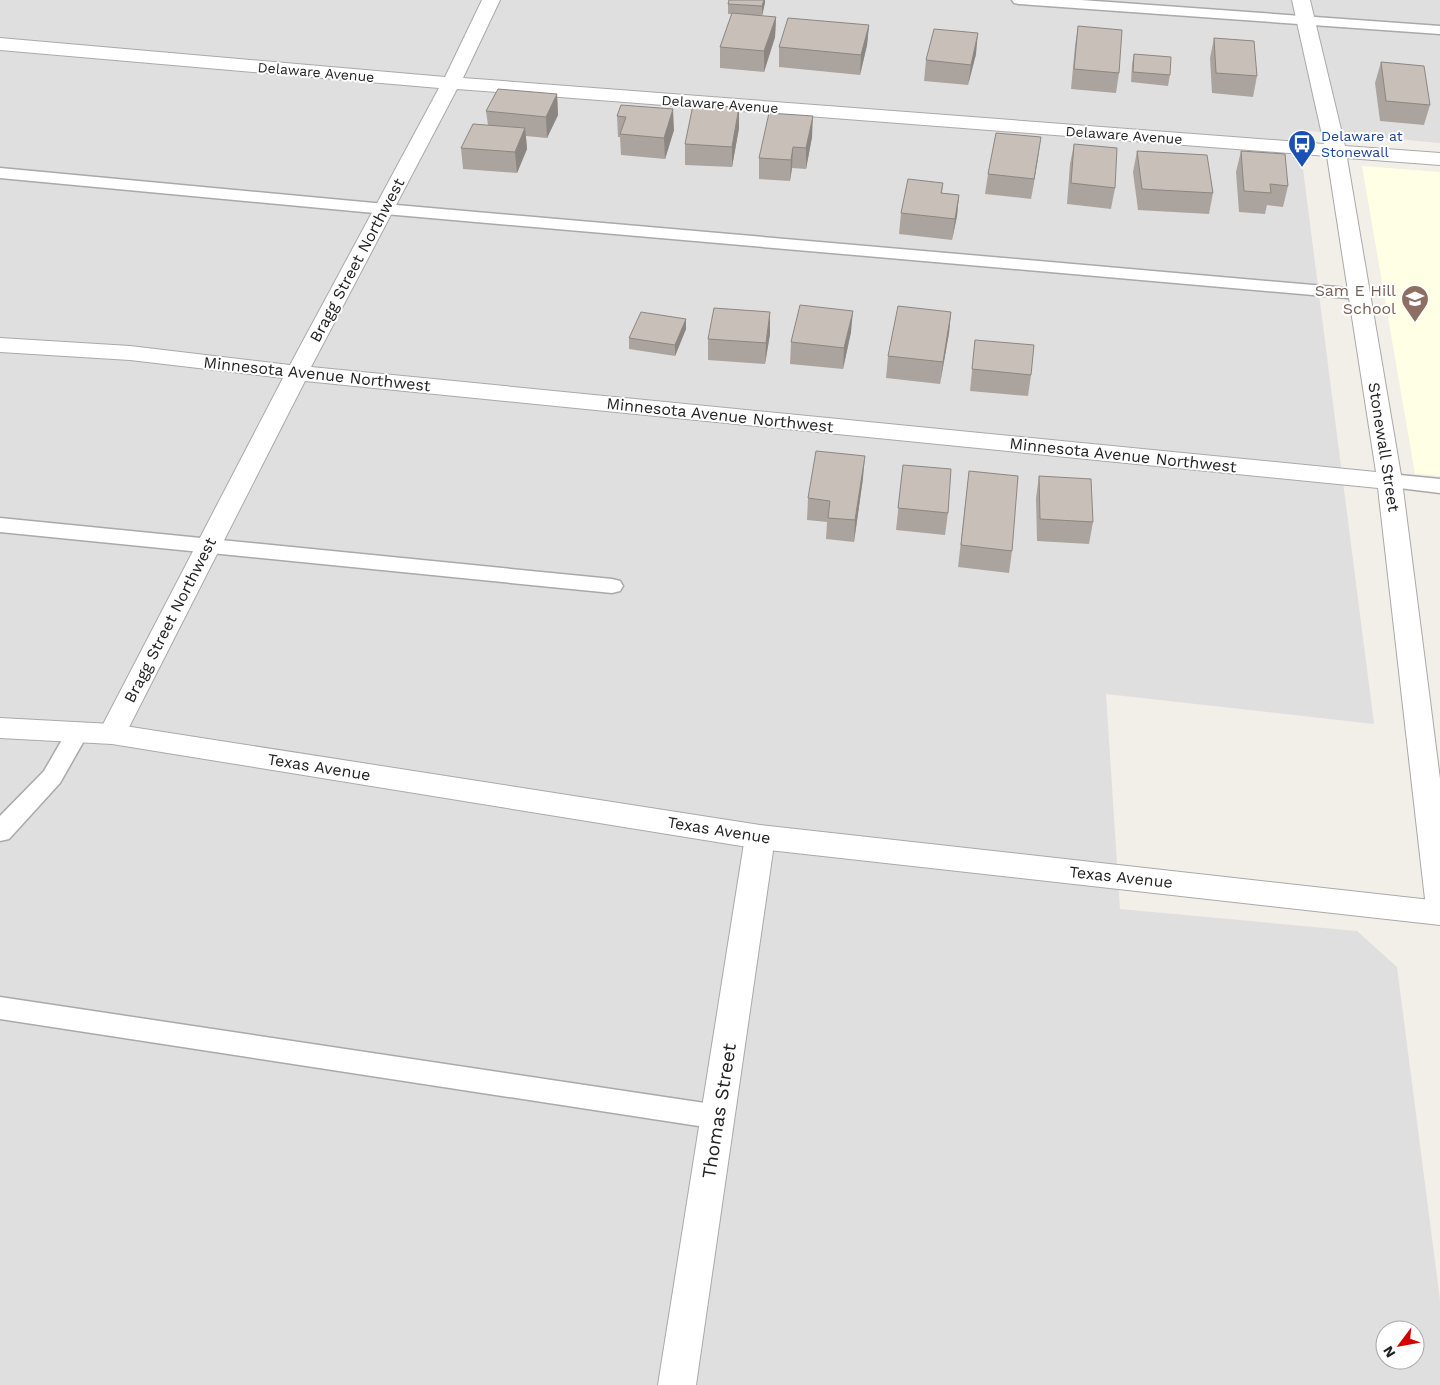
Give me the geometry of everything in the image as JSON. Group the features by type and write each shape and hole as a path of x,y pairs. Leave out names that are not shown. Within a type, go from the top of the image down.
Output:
{"street":[{"name":"Bragg Street Northwest","path":"112,734 297,373 451,84 491,0"},
{"name":"Stonewall Street","path":"1303,10 1336,151 1390,481 1440,899"},
{"name":"Delaware Avenue","path":"0,44 451,84 1440,159"},
{"name":"Minnesota Avenue Northwest","path":"0,344 130,353 297,373 1390,481"},
{"name":"Texas Avenue","path":"0,728 112,734 760,837 1440,913"},
{"name":"Thomas Street","path":"677,1385 760,837"}],"lane":[{"path":"1018,0 1303,10 1440,30"},
{"path":"0,173 385,209 1360,294"},
{"name":"Minnesota Avenue Northwest","path":"1390,481 1440,486"},
{"path":"0,525 612,586"},
{"path":"0,832 52,777 78,732"},
{"path":"0,1008 718,1117"}],"shaded area":[{"path":"0,0 1440,0 1440,143 1298,130 1374,724 1106,694 1120,909 1357,931 1397,967 1440,1300 1440,1385 0,1385"},
{"name":"Sam E Hill School","path":"1362,166 1440,172 1440,476 1415,474"}],"building":[{"path":"729,0 764,0 762,6 728,4"},
{"path":"732,13 776,17 764,51 720,47"},
{"path":"788,18 869,25 861,55 779,47"},
{"path":"1078,26 1122,30 1119,73 1074,69"},
{"path":"934,29 978,33 971,65 926,60"},
{"path":"1214,38 1254,41 1257,76 1216,73"},
{"path":"1134,54 1171,57 1170,75 1133,72"},
{"path":"1381,62 1424,66 1430,105 1386,101"},
{"path":"498,89 557,94 546,117 486,111"},
{"path":"621,105 673,109 664,138 620,134 626,117 617,116"},
{"path":"693,105 739,107 732,147 685,144"},
{"path":"769,113 813,116 806,148 793,147 791,160 759,158"},
{"path":"473,124 525,128 515,152 461,148"},
{"path":"996,133 1041,137 1034,179 988,174"},
{"path":"1074,144 1117,148 1115,188 1071,183"},
{"path":"1137,151 1207,155 1213,193 1142,189"},
{"path":"1241,151 1285,154 1288,186 1270,184 1271,193 1244,191"},
{"path":"908,179 943,183 941,193 959,195 955,219 901,213"},
{"path":"800,305 853,311 844,348 791,342"},
{"path":"898,306 951,312 943,362 888,356"},
{"path":"714,308 770,312 766,343 708,339"},
{"path":"641,312 686,319 675,345 629,338"},
{"path":"975,340 1034,345 1031,375 972,369"},
{"path":"816,451 865,456 855,520 828,518 830,501 808,498"},
{"path":"903,465 951,469 948,513 898,508"},
{"path":"969,471 1018,476 1012,551 961,545"},
{"path":"1039,476 1091,479 1093,522 1040,519"}],"place":[{"name":"Delaware at Stonewall","path":"1302,168"},
{"name":"Sam E Hill School","path":"1415,323"}]}
